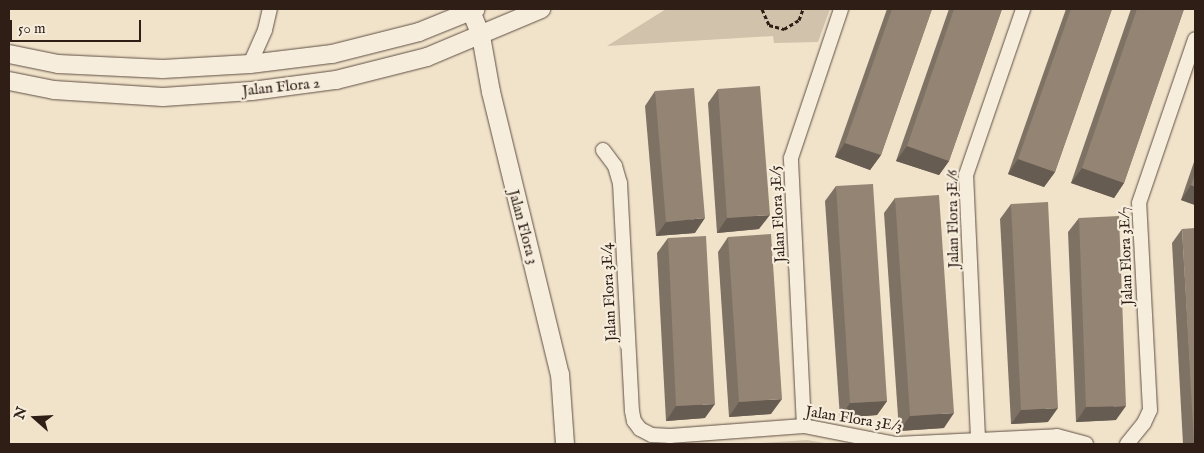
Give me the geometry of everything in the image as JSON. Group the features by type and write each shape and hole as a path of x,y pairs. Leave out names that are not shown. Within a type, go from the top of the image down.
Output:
{"street":[{"path":"250,64 265,30 270,9"},
{"name":"Jalan Flora 2","path":"9,81 54,90 163,97 252,91 336,80 427,57 481,36 541,9"},
{"name":"Jalan Flora 3E/5","path":"804,426 791,158 842,9"},
{"name":"Jalan Flora 3E/6","path":"978,438 966,175 1023,9"},
{"name":"Jalan Flora 2","path":"9,54 58,64 163,70 250,64 332,54 419,32 474,10"},
{"name":"Jalan Flora 3","path":"474,10 481,36 493,101 560,374 565,444"},
{"name":"Jalan Flora 3E/7","path":"1127,444 1144,423 1150,410 1141,196 1195,38"},
{"name":"Jalan Flora 3E/4","path":"602,150 615,166 620,184 632,411 636,425 646,432"},
{"name":"Jalan Flora 3E/3","path":"646,432 670,436 804,426 896,444 978,438 1057,436 1086,444"}],"path":[{"path":"762,9 770,25 784,29 799,20 803,9"}],"shaded area":[{"path":"666,9 830,9 818,42 774,43 773,36 607,46"},
{"path":"807,440 830,444 746,444"}],"building":[{"path":"892,9 932,9 881,155 845,143"},
{"path":"954,9 1002,9 949,161 907,146"},
{"path":"1071,9 1112,9 1055,172 1018,159"},
{"path":"1137,9 1184,9 1124,183 1082,168"},
{"path":"760,86 770,215 727,218 718,89"},
{"path":"694,88 705,218 666,222 655,91"},
{"path":"1195,174 1195,187 1191,185"},
{"path":"873,184 887,401 850,403 836,186"},
{"path":"939,195 954,413 910,416 895,198"},
{"path":"1048,202 1058,408 1021,410 1011,204"},
{"path":"1119,216 1126,406 1086,407 1079,218"},
{"path":"1195,228 1195,444 1194,444 1182,229"},
{"path":"771,234 782,399 739,402 728,237"},
{"path":"706,236 715,404 676,406 668,238"}]}
